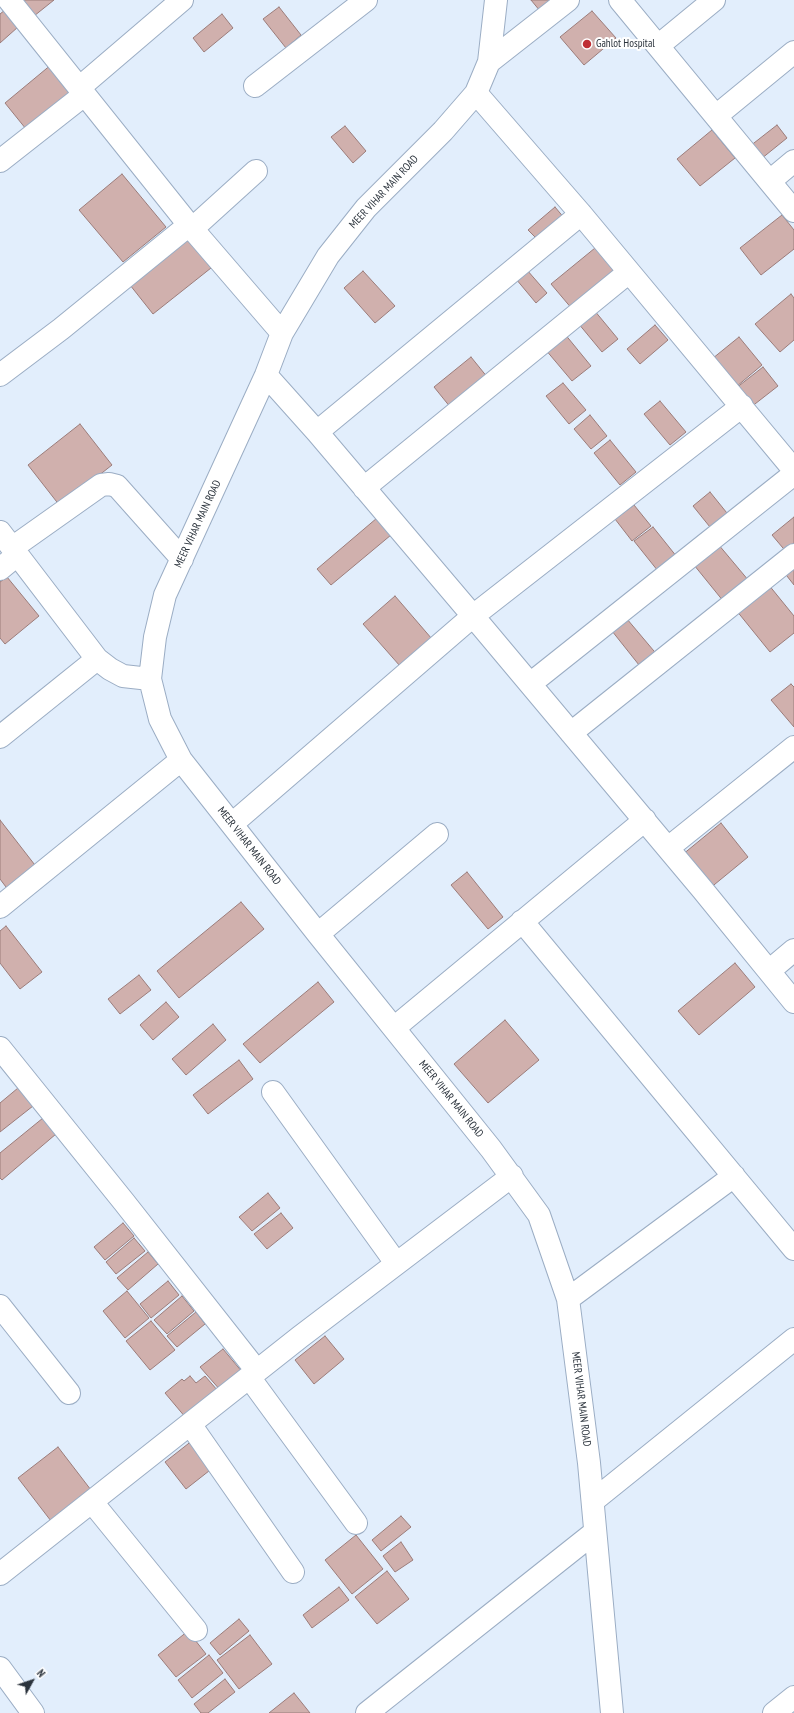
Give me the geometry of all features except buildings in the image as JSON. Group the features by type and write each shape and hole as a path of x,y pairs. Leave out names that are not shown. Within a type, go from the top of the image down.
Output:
{"street":[{"path":"9,0 191,227 282,333"},
{"path":"0,161 82,91 182,0"},
{"path":"255,86 366,0"},
{"name":"MEER VIHAR MAIN ROAD","path":"496,0 489,62 476,93 443,131 366,208 328,256 282,333 266,375 165,595 155,637 150,679 160,719 181,760 512,1176 539,1215 568,1299 593,1501 612,1713"},
{"path":"489,62 568,0"},
{"path":"620,0 794,210"},
{"path":"658,46 714,0"},
{"path":"716,116 794,52"},
{"path":"476,93 582,214 794,470"},
{"path":"770,181 794,161"},
{"path":"0,375 191,227 256,171"},
{"path":"318,432 582,214"},
{"path":"364,488 629,272"},
{"path":"266,375 318,432 571,732 794,1002"},
{"path":"232,824 473,616 742,406"},
{"path":"530,684 794,474"},
{"path":"0,569 10,545 101,485 110,484 117,486 182,559"},
{"path":"10,545 97,659 110,669 123,676 150,679"},
{"path":"571,732 794,555"},
{"path":"0,737 97,659"},
{"path":"668,848 794,747"},
{"path":"0,907 181,760"},
{"path":"394,1028 645,820"},
{"path":"318,934 436,834"},
{"path":"522,921 794,1249"},
{"path":"769,971 794,950"},
{"path":"0,1048 124,1202 253,1374 356,1523"},
{"path":"273,1092 396,1263"},
{"path":"0,1574 253,1374 396,1263 512,1176"},
{"path":"568,1299 734,1176"},
{"path":"0,1306 69,1393"},
{"path":"593,1501 794,1339"},
{"path":"190,1424 293,1572"},
{"path":"92,1502 196,1630"},
{"path":"367,1713 596,1532"},
{"path":"0,1668 33,1713"},
{"path":"774,1713 794,1697"}],"place":[{"name":"Gahlot Hospital","path":"587,44"}]}
